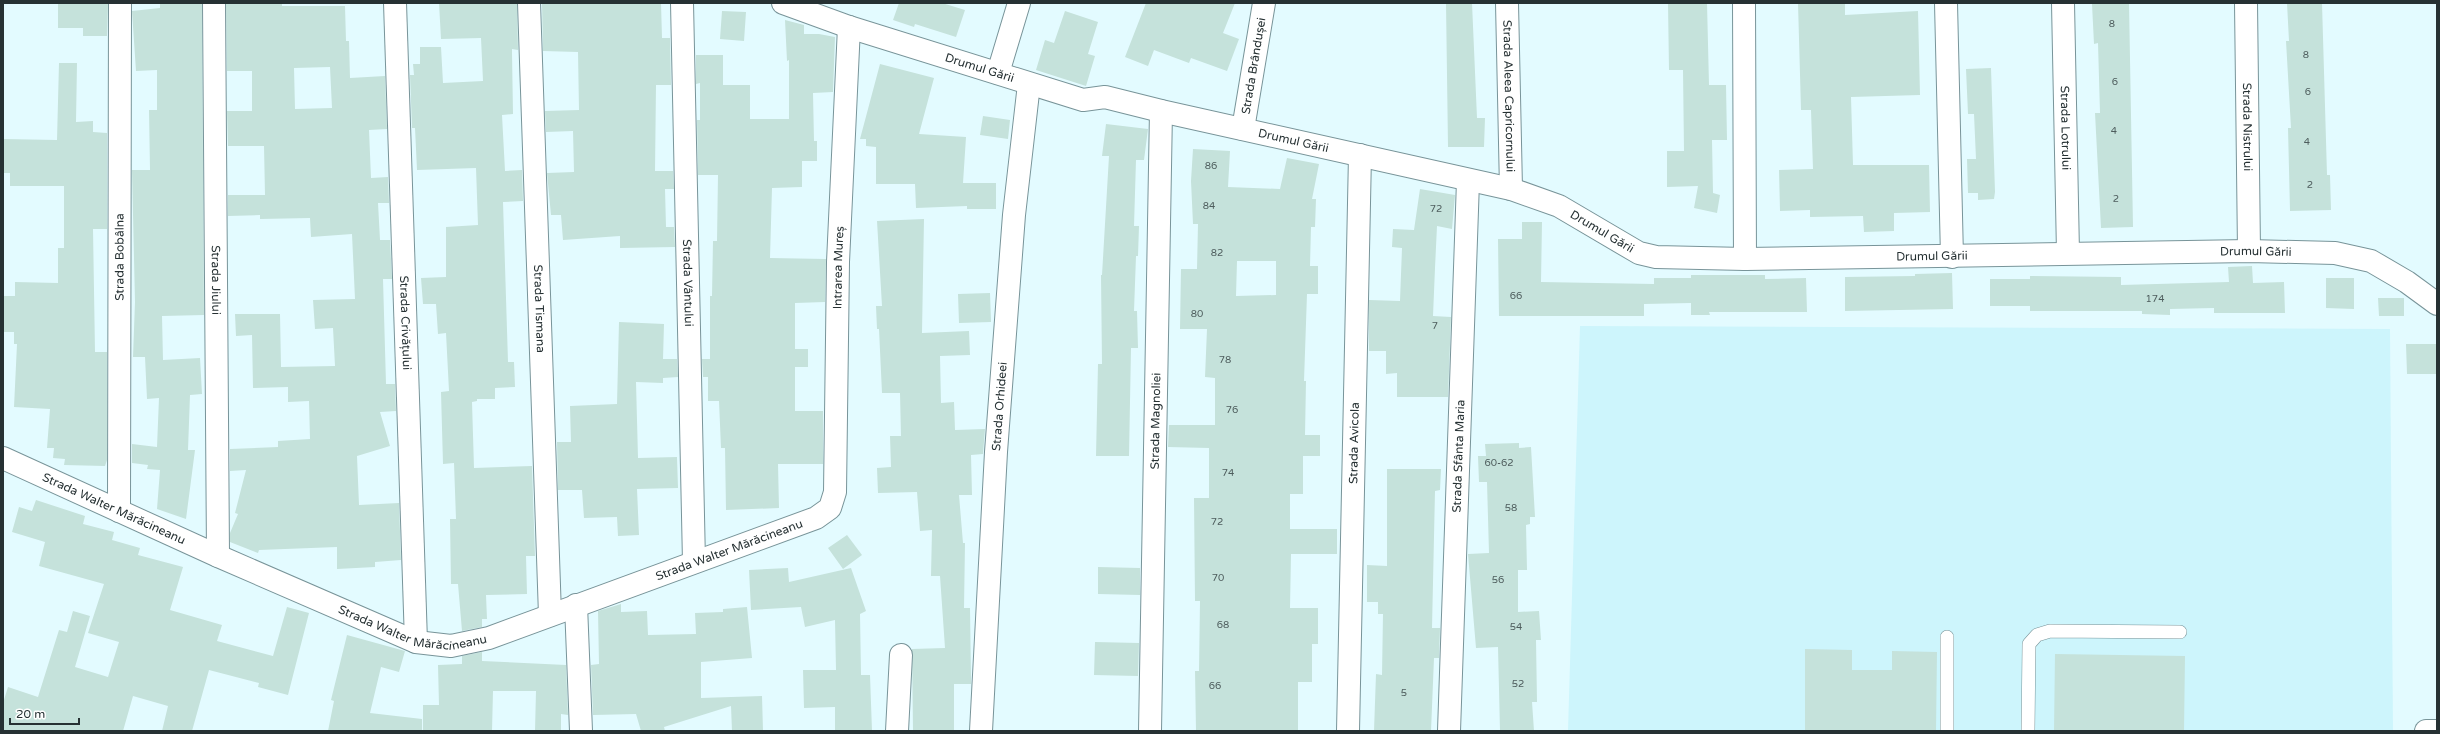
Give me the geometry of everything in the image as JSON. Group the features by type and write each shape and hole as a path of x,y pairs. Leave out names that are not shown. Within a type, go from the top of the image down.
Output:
{"street":[{"name":"Strada Bobâlna","path":"119,511 120,3"},
{"name":"Strada Jiului","path":"214,3 218,556"},
{"name":"Strada Crivățului","path":"395,3 416,642"},
{"name":"Strada Tismana","path":"529,3 550,615"},
{"name":"Strada Vântului","path":"682,3 694,562"},
{"name":"Drumul Gării","path":"783,3 849,27 1083,100 1105,97 1468,181 1511,189 1559,206 1640,253 1656,257 1745,259 1952,257 2068,253 2249,251 2335,253 2371,261 2407,282 2437,304"},
{"path":"998,74 1019,3"},
{"name":"Strada Brândușei","path":"1242,129 1264,3"},
{"name":"Strada Aleea Capricornului","path":"1507,3 1511,189"},
{"path":"1744,3 1745,259"},
{"path":"1946,3 1952,257"},
{"name":"Strada Lotrului","path":"2063,3 2068,253"},
{"name":"Strada Nistrului","path":"2246,3 2249,251"},
{"name":"Intrarea Mureș","path":"830,508 835,492 838,262 849,27"},
{"name":"Strada Orhideei","path":"981,731 996,452 1011,254 1029,84"},
{"name":"Strada Magnoliei","path":"1150,731 1161,111"},
{"name":"Strada Avicola","path":"1348,731 1360,155"},
{"name":"Strada Sfânta Maria","path":"1449,731 1468,181"},
{"name":"Strada Walter Mărăcineanu","path":"5,465 119,511 218,556 416,642 441,647 463,645 550,615 576,604 816,518 830,508"},
{"path":"576,604 581,731"},
{"path":"897,731 901,655"},
{"path":"2426,731 2437,731"}],"lane":[{"path":"2028,731 2029,644 2037,635 2050,631 2180,632"},
{"path":"1947,636 1947,731"}],"shaded area":[{"path":"1580,326 2390,329 2393,731 1568,731"}],"building":[{"path":"58,3 108,3 107,36 83,36 83,28 58,28"},
{"path":"160,3 202,3 204,315 162,316 163,360 200,358 202,394 190,395 188,450 195,450 186,519 157,509 160,470 147,469 148,465 132,463 132,444 157,447 159,398 147,399 145,357 133,357 135,302 132,170 150,170 149,110 157,110 157,70 136,71 132,11 160,8"},
{"path":"226,3 282,3 282,6 345,6 346,41 349,41 350,78 385,76 387,129 369,130 371,178 388,177 389,203 378,203 380,240 390,240 392,279 383,279 386,384 395,384 396,411 380,412 390,446 357,456 359,505 399,503 401,560 375,562 375,567 337,569 337,547 259,550 258,553 230,542 230,533 238,514 235,513 246,470 230,471 230,449 278,447 278,441 310,439 309,401 288,402 288,387 253,388 252,335 236,336 235,314 280,314 281,367 335,366 333,328 315,329 313,300 355,299 352,234 311,237 310,218 260,219 260,215 228,216 228,195 265,195 264,146 228,146 227,111 252,111 252,71 227,71","holes":["330,67 332,108 295,109 294,68"]},
{"path":"439,3 517,3 518,50 512,49 513,114 502,115 505,171 522,170 523,201 503,202 508,362 514,362 515,387 495,388 495,399 477,399 477,401 472,402 474,468 532,466 535,556 526,556 527,594 486,595 487,619 482,619 482,627 462,631 458,584 451,584 450,519 456,519 454,463 443,464 441,392 449,391 446,333 438,334 436,304 423,304 421,278 446,277 446,227 478,225 476,168 417,170 415,128 412,128 410,75 414,75 413,64 420,64 420,47 441,47 443,83 483,81 481,38 441,39"},
{"path":"542,3 661,3 662,38 670,38 671,85 656,85 655,171 673,171 674,189 665,189 666,227 674,227 675,247 620,248 620,236 563,240 561,215 551,215 547,173 574,172 573,131 546,132 545,111 579,110 578,52 543,51"},
{"path":"899,3 942,3 965,10 956,37 915,24 914,27 893,20"},
{"path":"1146,3 1235,3 1223,33 1239,39 1227,71 1191,58 1189,63 1154,50 1148,66 1125,57"},
{"path":"1446,3 1472,3 1477,118 1485,118 1484,147 1448,147"},
{"path":"1668,3 1707,3 1709,85 1726,85 1727,140 1712,140 1713,193 1720,195 1717,213 1694,208 1698,186 1667,187 1667,151 1684,151 1683,70 1669,70"},
{"path":"1798,3 1845,3 1845,15 1918,11 1920,95 1851,97 1853,165 1929,165 1930,212 1894,213 1894,231 1864,232 1863,216 1810,217 1810,210 1780,211 1779,170 1813,169 1811,110 1801,110"},
{"path":"2129,3 2133,227 2101,228 2095,113 2100,113 2098,43 2094,44 2092,4"},
{"path":"2287,3 2322,3 2327,175 2330,175 2331,210 2290,211 2288,128 2291,128 2286,41 2289,41"},
{"path":"722,11 746,12 744,41 720,39"},
{"path":"1065,11 1098,22 1088,54 1095,56 1086,86 1036,70 1045,40 1054,43"},
{"path":"785,20 804,25 804,34 819,34 835,37 833,92 813,93 814,141 817,141 817,161 802,161 802,187 772,188 770,258 826,259 825,302 795,303 795,349 808,349 808,367 795,367 795,411 823,411 823,464 778,464 779,508 726,510 725,448 721,448 719,401 708,401 708,377 703,377 702,359 710,359 710,296 712,296 713,241 717,241 718,175 698,175 697,120 700,120 700,83 696,84 696,55 723,55 723,85 750,85 750,119 789,119 789,60 787,61"},
{"path":"59,63 77,63 76,122 93,121 93,132 107,133 107,229 93,229 95,352 107,352 107,460 105,466 64,465 65,459 53,458 54,448 47,448 50,409 14,407 17,344 14,344 14,332 3,332 4,296 15,296 15,282 58,283 58,248 64,248 64,186 10,186 10,173 3,173 3,139 57,140"},
{"path":"880,64 934,78 919,134 966,137 963,183 996,183 996,209 967,209 967,206 916,208 915,184 876,184 876,147 866,146 866,139 860,139"},
{"path":"1991,68 1995,192 1994,199 1978,200 1978,193 1968,193 1967,159 1976,159 1974,114 1968,114 1966,69"},
{"path":"983,116 1010,120 1008,139 980,135"},
{"path":"1106,124 1148,129 1144,160 1136,160 1134,226 1139,226 1138,256 1136,256 1134,311 1137,311 1138,348 1131,348 1129,456 1096,456 1098,364 1102,364 1101,275 1109,156 1102,156"},
{"path":"1193,149 1230,151 1228,187 1280,189 1287,158 1319,164 1312,199 1316,199 1315,227 1311,227 1310,266 1318,266 1318,294 1307,294 1304,381 1306,381 1305,435 1320,435 1320,456 1303,456 1303,494 1290,494 1290,529 1337,529 1337,554 1291,554 1290,608 1318,608 1318,644 1312,644 1312,682 1298,682 1298,731 1196,731 1195,671 1199,671 1200,601 1195,601 1194,498 1209,498 1209,448 1168,447 1169,425 1215,425 1215,378 1205,377 1207,329 1180,329 1181,269 1197,269 1198,224 1193,224 1191,181","holes":["1237,261 1276,261 1276,295 1236,296"]},
{"path":"1420,189 1455,195 1452,229 1437,226 1433,316 1451,317 1448,397 1397,397 1397,373 1386,374 1386,351 1369,351 1369,300 1400,301 1402,248 1392,247 1393,229 1414,230"},
{"path":"924,219 922,333 969,331 970,355 940,356 941,403 954,402 955,430 985,429 983,454 971,455 972,495 959,495 963,543 965,543 964,608 970,608 971,684 954,684 954,731 913,731 912,649 945,648 940,576 931,576 932,530 920,531 917,492 878,493 877,468 891,467 890,436 901,436 900,393 882,393 879,329 877,329 876,306 882,306 877,221"},
{"path":"1522,222 1542,222 1541,282 1654,284 1654,278 1691,278 1691,275 1765,275 1765,279 1806,278 1807,312 1709,312 1710,315 1691,315 1691,303 1644,304 1644,316 1499,316 1498,239 1522,239"},
{"path":"2252,266 2253,283 2284,282 2285,313 2214,313 2214,308 2170,309 2170,315 2142,314 2142,311 2030,311 2030,306 1990,306 1990,279 2030,279 2030,276 2121,277 2121,285 2229,282 2228,267"},
{"path":"1952,273 1953,309 1845,311 1845,277 1915,276 1915,274"},
{"path":"2326,278 2354,278 2354,309 2326,308"},
{"path":"990,293 991,322 959,323 958,294"},
{"path":"2378,298 2404,298 2404,316 2379,316"},
{"path":"619,322 664,324 663,359 677,359 678,377 663,378 663,383 636,382 638,458 677,457 678,488 637,489 639,535 618,536 617,517 584,518 582,490 558,490 557,442 571,442 570,406 617,404"},
{"path":"2406,344 2437,344 2437,374 2407,374"},
{"path":"1519,443 1519,448 1531,447 1535,517 1530,517 1530,524 1526,525 1527,570 1518,570 1518,612 1539,611 1541,640 1536,640 1537,702 1532,702 1534,731 1500,731 1498,647 1476,648 1468,554 1489,553 1487,482 1479,482 1478,456 1486,456 1485,444"},
{"path":"1387,469 1441,469 1440,490 1435,491 1432,628 1440,628 1439,658 1434,658 1431,731 1374,731 1376,674 1382,675 1383,614 1378,614 1378,602 1367,602 1367,565 1387,566"},
{"path":"36,500 85,516 83,524 114,532 112,540 140,548 138,555 183,567 170,610 222,625 217,641 273,656 287,607 309,613 288,695 258,687 259,683 209,670 192,731 162,731 168,706 133,696 123,731 3,731 3,703 8,687 38,697 59,630 67,632 73,611 90,616 75,667 108,677 119,642 88,633 104,584 39,566 45,542 12,532 19,507 32,511"},
{"path":"847,535 862,555 843,569 828,548"},
{"path":"1098,567 1140,568 1140,595 1098,594"},
{"path":"788,568 789,582 851,568 866,611 860,614 861,675 870,675 872,731 835,731 835,707 804,708 803,670 836,670 835,620 805,627 801,607 751,610 749,570"},
{"path":"621,604 621,612 647,611 648,635 696,634 695,613 723,612 723,609 747,607 752,658 701,662 701,698 762,696 763,731 732,731 731,706 664,727 665,731 641,731 636,714 593,715 591,665 599,664 598,611"},
{"path":"347,635 405,651 399,672 381,667 370,713 422,719 422,731 328,731 334,701 331,700"},
{"path":"1095,642 1139,643 1138,676 1094,675"},
{"path":"1805,649 1852,650 1852,670 1892,670 1892,651 1937,652 1936,731 1805,731"},
{"path":"482,652 482,661 566,665 568,715 561,714 561,731 535,731 536,691 493,691 492,731 423,731 423,705 439,705 438,665 462,664 462,656"},
{"path":"2055,654 2185,656 2184,731 2054,731"}]}
